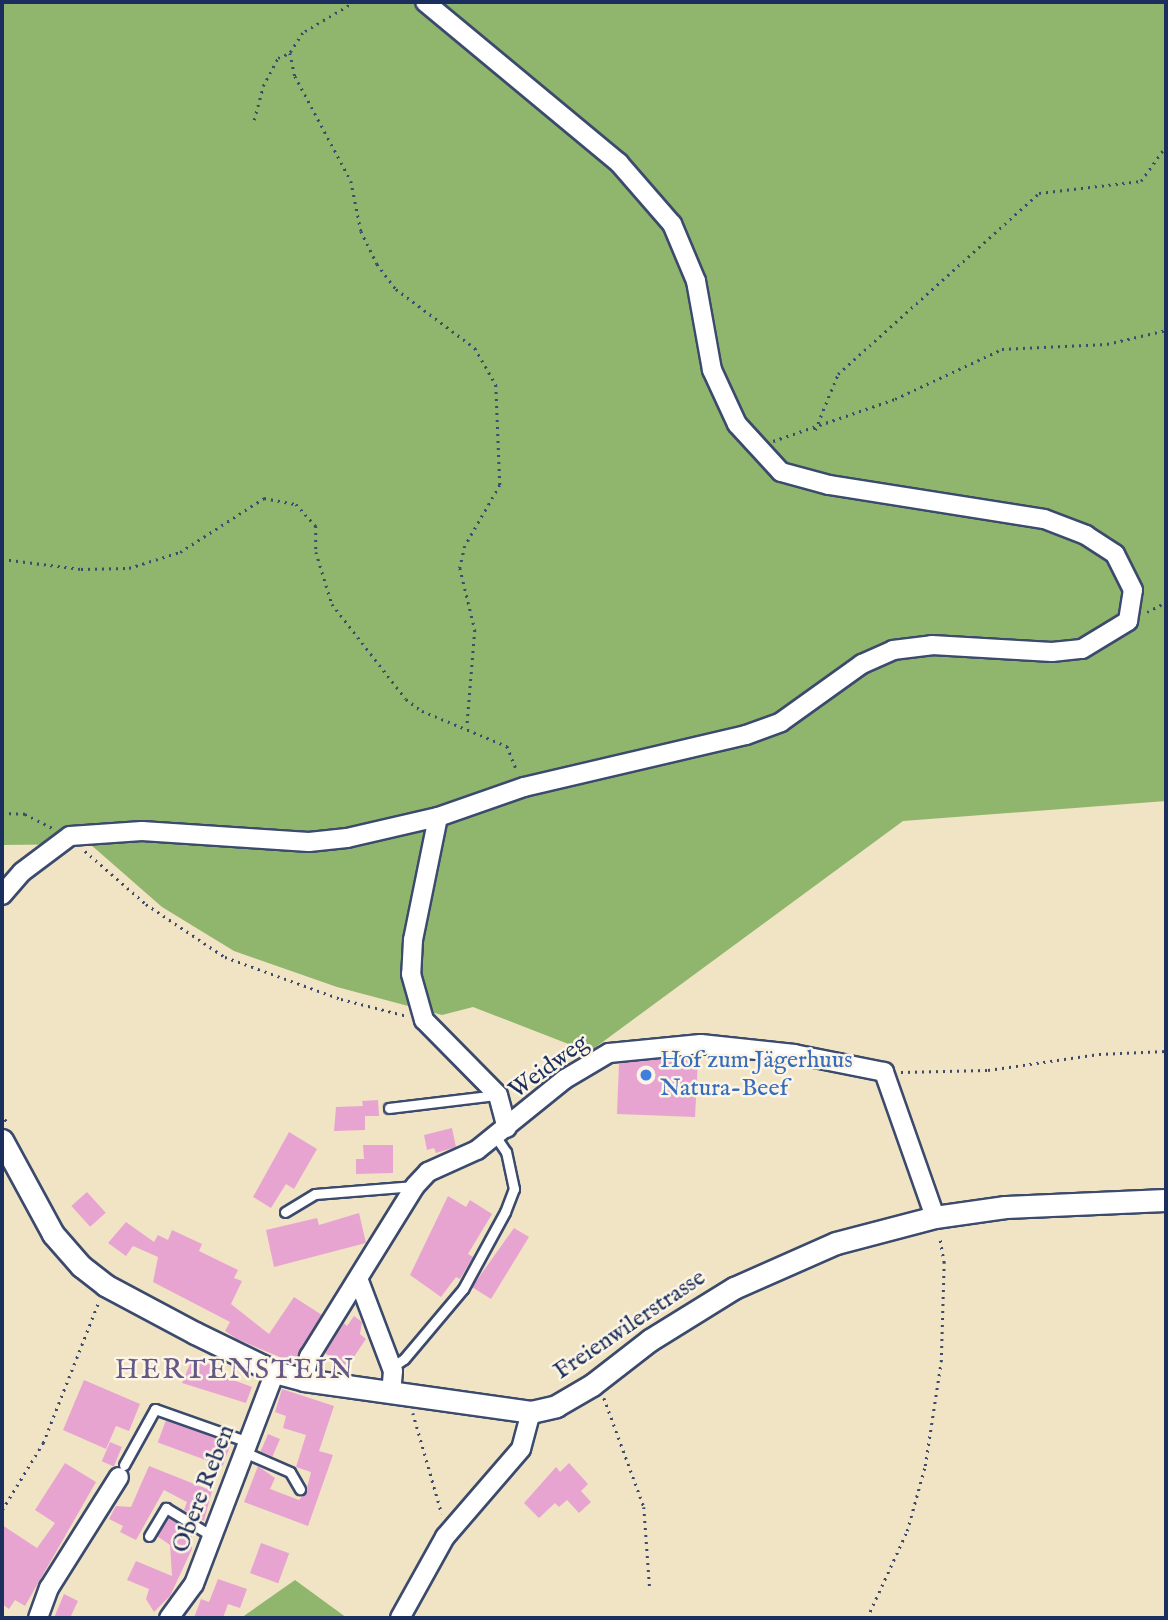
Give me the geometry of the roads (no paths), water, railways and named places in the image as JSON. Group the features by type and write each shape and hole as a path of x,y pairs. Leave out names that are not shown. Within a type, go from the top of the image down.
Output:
{"street":[{"path":"2,895 22,872 71,836 142,831 309,842 438,817 524,787 746,735 781,722 862,664 893,650 932,645 1052,653 1082,649 1128,621 1133,590 1115,554 1087,535 1044,519 829,485 781,472 754,446 737,424 712,370 696,281 672,224 619,163 425,2"},
{"path":"438,817 413,940 411,974 424,1020 499,1095 501,1133"},
{"name":"Weidweg","path":"304,1380 309,1357 359,1281 415,1186 428,1172 501,1133 565,1079 609,1053 653,1045 701,1044 794,1054 884,1072 935,1217"},
{"path":"2,1140 53,1234 105,1285 275,1372 304,1380 531,1412 521,1449 445,1537 400,1618"},
{"name":"Freienwilerstrasse","path":"531,1412 556,1406 592,1385 650,1339 734,1288 836,1243 935,1217 1077,1202 1166,1200"},
{"path":"359,1281 402,1394"},
{"name":"Obere Reben","path":"169,1618 194,1584 275,1372"},
{"path":"38,1618 48,1588 121,1471"}],"lane":[{"path":"388,1108 499,1095"},
{"path":"391,1367 404,1359 463,1289 505,1212 514,1189 501,1133"},
{"path":"285,1212 314,1194 415,1186"},
{"path":"121,1471 155,1409 246,1447 290,1472 300,1489"},
{"path":"149,1536 166,1508 212,1535"}],"place":[{"name":"Hof zum Jägerhuus Natura-Beef","path":"646,1075"}],"district":[{"name":"HERTENSTEIN","path":"235,1371"}]}
